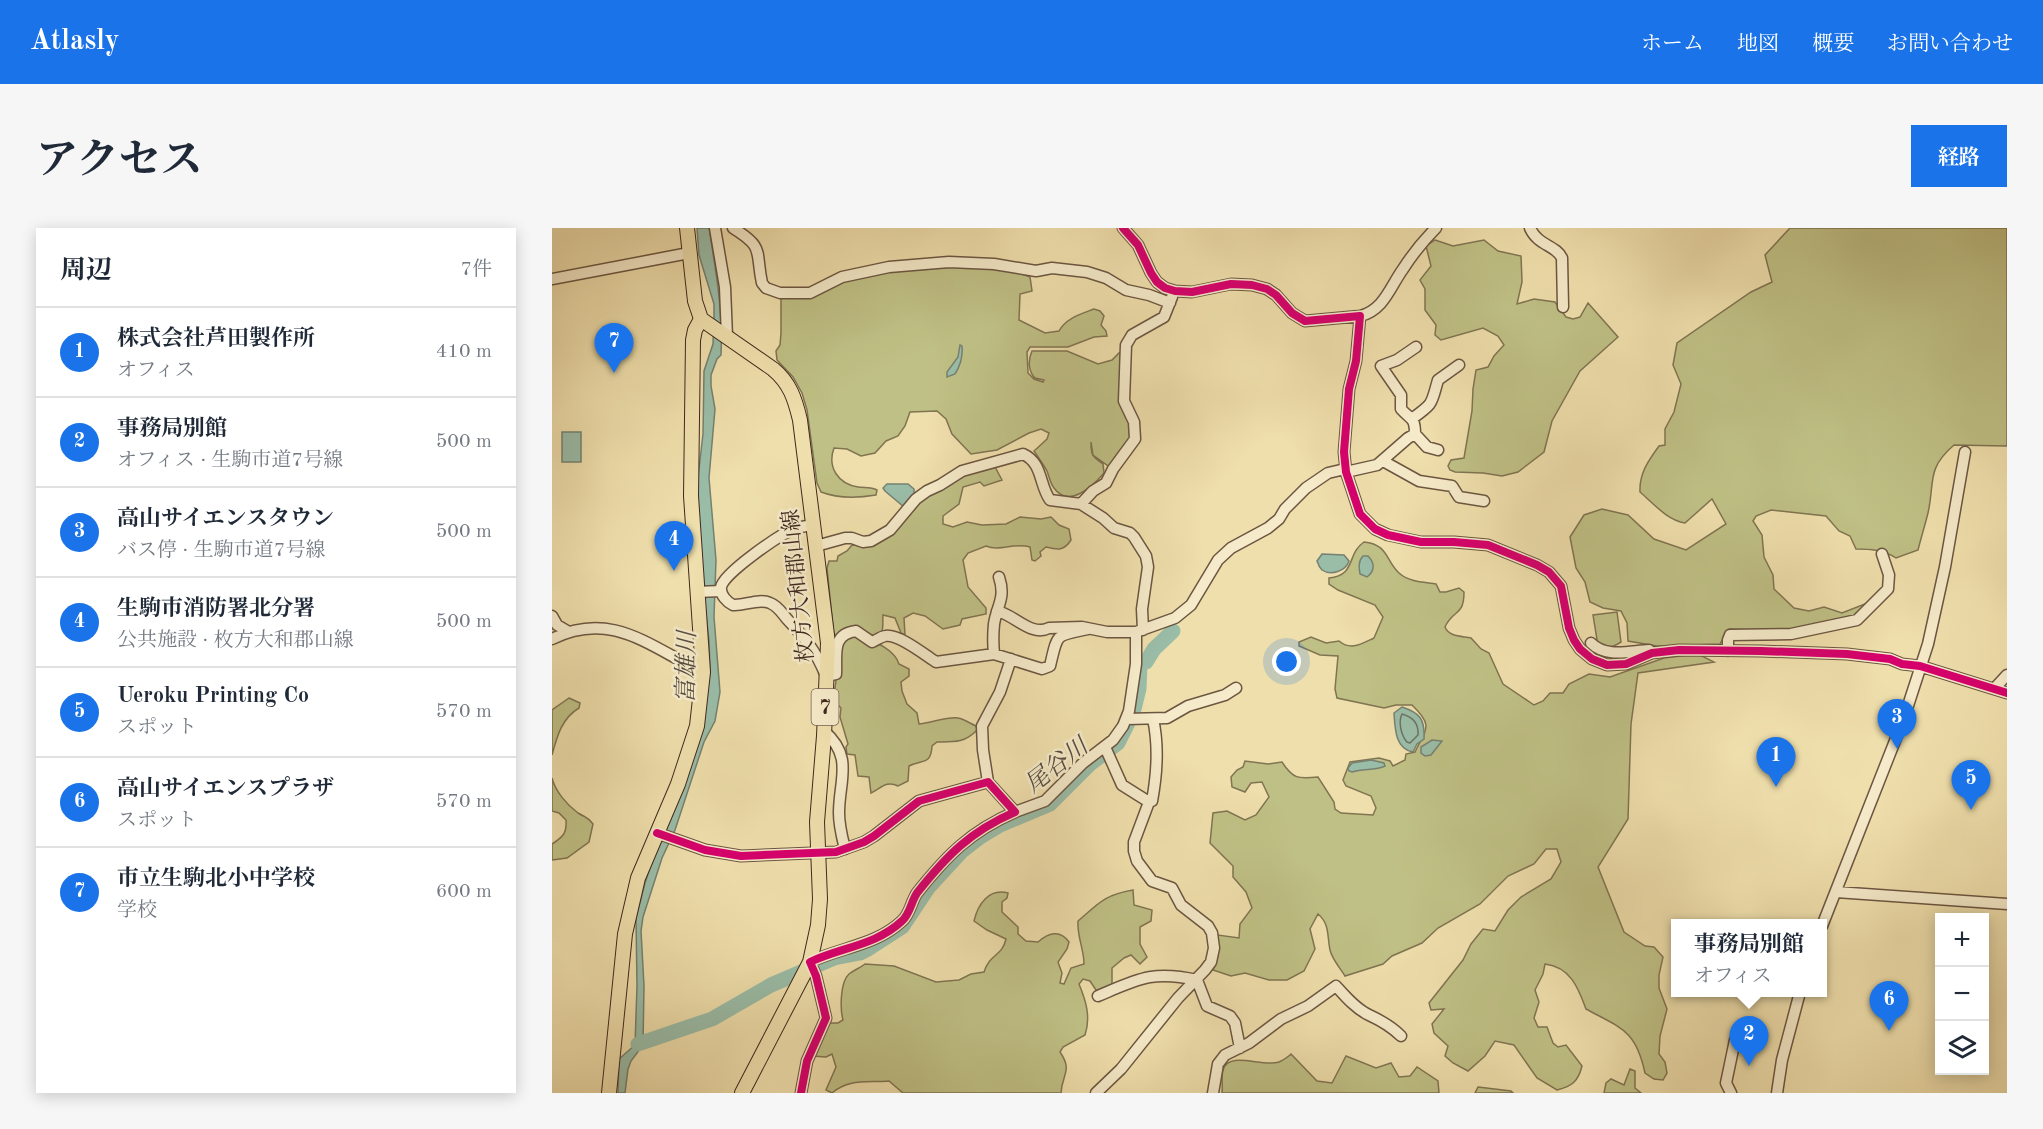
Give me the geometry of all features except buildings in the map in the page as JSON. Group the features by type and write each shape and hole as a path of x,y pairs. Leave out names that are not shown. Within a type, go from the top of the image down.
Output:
{"main road":[{"path":"609,1093 624,945 630,910 638,878 678,784 698,726 703,672 700,592 691,496 691,405 693,340 695,330 703,321 695,301 687,228"},
{"name":"枚方大和郡山線","path":"703,321 774,369 794,395 800,420 828,643 817,822 820,899 818,925 810,962 742,1093"}],"street":[{"path":"716,228 725,287 727,337"},
{"path":"734,228 757,246 762,284 765,288 780,293 810,293 842,277 869,270 949,262 1011,266 1036,271 1052,268 1087,272 1106,278 1126,290 1170,303"},
{"path":"1123,228 1138,245 1157,282 1174,291 1192,292 1231,284 1252,285 1267,289 1276,295 1292,313 1305,321 1360,316 1378,307 1402,270 1436,228"},
{"path":"1530,228 1538,241 1560,253 1563,307"},
{"path":"552,279 690,253"},
{"path":"1081,504 1093,491 1106,483 1113,469 1135,439 1134,422 1124,401 1126,345 1132,335 1164,317 1174,291"},
{"path":"1360,316 1356,361 1349,389 1344,452 1346,471 1360,514 1376,529 1388,535 1421,542 1462,542 1488,545 1549,572 1561,586 1569,628 1574,640 1580,649 1592,659 1607,664 1626,664 1652,653 1678,650 1847,654 1890,659 1902,664 1920,666 2007,693"},
{"path":"1416,347 1397,360 1381,366 1401,395 1401,409 1413,418 1415,434 1427,447 1438,450"},
{"path":"1413,418 1430,406 1438,380 1459,365"},
{"path":"997,611 1006,613 1033,630 1046,631 1049,628 1067,627 1107,632 1139,631 1175,618 1184,612 1202,590 1218,560 1231,548 1274,523 1306,488 1328,473 1368,468 1383,461 1391,451 1415,434"},
{"path":"1825,919 1904,718 1929,644 1946,567 1965,452"},
{"path":"801,1093 807,1061 826,1018 810,962 828,953 866,944 891,930 904,920 914,898 961,844 994,821 1045,801 1083,763 1113,740 1126,719 1136,664 1148,567 1146,556 1130,533 1114,528 1081,504 1050,500 1038,468 1028,456 1019,454 962,471 927,491 916,499 890,530 871,541 863,542 845,538 816,546"},
{"path":"1383,461 1419,481 1452,486 1459,497 1484,501"},
{"path":"719,591 726,578 756,552 794,529 812,525"},
{"path":"1728,651 1730,635 1791,634 1857,620 1888,589 1889,575 1882,554"},
{"path":"994,654 993,635 1003,589 999,577"},
{"path":"700,592 719,591"},
{"path":"719,591 733,605 762,601 777,607 807,639 826,676 836,674 837,643 841,636 856,631 872,642 888,635 936,662 994,654 1046,669 1050,666 1058,637 1088,628"},
{"path":"552,616 557,625 569,632"},
{"path":"552,639 569,632 604,627 651,644 703,672"},
{"path":"1591,643 1604,651 1615,653 1649,650 1652,653"},
{"path":"1011,659 1000,692 982,726 988,782 1015,812"},
{"path":"1995,688 2007,675"},
{"path":"1126,719 1167,718 1188,706 1236,688"},
{"path":"1152,801 1156,782 1158,741 1153,719"},
{"path":"824,731 833,738 843,758 839,823 845,849"},
{"path":"1096,1093 1136,1051 1178,998 1197,980 1211,962 1214,948 1212,933 1208,926 1181,905 1172,888 1152,881 1137,861 1134,842 1149,802 1122,784 1105,747"},
{"path":"657,833 705,850 741,856 819,853 845,849 874,836 919,801 988,782"},
{"path":"1836,892 2007,904"},
{"path":"1098,996 1132,981 1155,975 1167,974 1197,980"},
{"path":"1197,980 1207,1005 1230,1016 1235,1023 1240,1048"},
{"path":"1213,1093 1218,1064 1226,1055 1240,1048 1281,1019 1308,1006 1336,986 1368,1015 1389,1025 1401,1036"},
{"path":"1777,1093 1782,1059 1799,997"},
{"path":"1731,1093 1726,1083 1735,1040"}],"green space":[{"path":"1790,228 2007,228 2007,446 1954,445 1945,454 1939,461 1933,476 1928,513 1918,550 1896,558 1877,550 1856,549 1850,536 1839,531 1826,516 1771,510 1756,516 1753,521 1762,535 1764,557 1773,575 1774,589 1794,608 1809,611 1824,607 1842,613 1870,602 1851,619 1791,631 1729,629 1720,644 1657,646 1628,641 1627,623 1621,611 1603,608 1590,602 1585,582 1576,568 1570,537 1584,515 1602,509 1628,515 1654,539 1686,550 1726,524 1712,499 1685,523 1672,519 1640,492 1641,479 1659,446 1665,445 1665,429 1674,412 1681,384 1673,365 1677,343 1751,292 1772,282 1765,255"},
{"path":"1435,240 1453,246 1484,240 1498,251 1521,256 1522,282 1517,304 1534,299 1555,302 1566,317 1573,319 1580,317 1588,303 1618,337 1580,371 1552,421 1544,452 1518,472 1502,476 1455,472 1448,466 1451,460 1464,458 1476,370 1488,367 1504,345 1498,336 1483,328 1441,340 1435,335 1436,325 1425,310 1425,289 1420,280 1431,266 1426,246"},
{"path":"944,265 1009,269 1030,277 1032,291 1020,294 1019,320 1045,333 1059,331 1070,320 1094,309 1100,311 1104,316 1101,325 1107,336 1094,337 1068,347 1030,347 1027,352 1028,373 1034,379 1043,382 1044,380 1035,378 1031,372 1029,362 1032,351 1067,351 1098,364 1112,360 1122,352 1132,437 1111,468 1093,455 1103,464 1104,473 1087,489 1074,496 1067,496 1060,494 1053,486 1047,471 1034,451 1047,439 1049,433 1041,429 997,450 971,454 952,434 946,419 937,411 910,412 898,436 886,441 875,453 861,456 847,449 834,448 832,462 836,474 851,485 877,490 876,495 848,497 821,492 817,483 807,410 802,393 793,377 777,360 776,351 780,345 781,333 781,296 857,276"},
{"path":"994,465 1002,480 984,486 980,482 963,487 959,504 943,516 943,524 953,527 967,522 982,525 1006,524 1020,517 1041,519 1051,517 1059,525 1069,529 1071,540 1068,544 1060,549 1046,547 1035,561 1032,560 1030,547 1024,546 991,548 986,546 968,553 963,560 968,587 986,608 986,614 962,619 960,625 943,629 925,616 913,613 904,618 905,635 901,633 895,618 883,615 882,631 874,639 853,627 834,637 827,568 829,561 837,561 838,556 852,545 865,546 928,495 965,474"},
{"path":"1364,542 1378,546 1399,573 1407,578 1436,584 1440,592 1459,588 1464,592 1464,600 1460,609 1445,627 1449,633 1456,636 1471,638 1481,649 1489,653 1503,684 1534,705 1543,701 1550,693 1563,693 1569,684 1589,674 1610,677 1664,658 1698,654 1714,662 1638,673 1631,724 1628,819 1598,867 1624,932 1645,946 1654,947 1663,957 1659,988 1667,1009 1660,1036 1659,1054 1665,1062 1667,1073 1663,1080 1654,1079 1645,1073 1637,1048 1625,1032 1586,1009 1580,993 1567,974 1561,969 1545,964 1535,990 1539,1002 1534,1018 1538,1027 1547,1027 1553,1043 1558,1047 1566,1045 1582,1066 1579,1076 1567,1087 1557,1090 1537,1078 1514,1045 1495,1041 1485,1056 1468,1071 1445,1056 1448,1046 1434,1033 1432,1024 1444,1009 1431,1010 1429,1003 1463,960 1471,944 1483,929 1495,931 1508,910 1521,897 1551,879 1561,862 1557,849 1546,849 1534,864 1508,876 1480,904 1438,928 1422,943 1392,956 1383,964 1345,976 1334,960 1326,926 1318,914 1310,929 1315,949 1304,971 1287,980 1269,980 1245,973 1231,976 1213,970 1218,956 1218,935 1239,938 1240,924 1252,908 1246,892 1233,877 1233,866 1210,843 1213,813 1227,811 1245,820 1256,815 1269,797 1262,782 1251,783 1245,792 1232,787 1231,777 1243,767 1245,761 1268,764 1282,762 1289,772 1297,777 1318,777 1334,802 1335,809 1341,813 1373,815 1376,808 1371,796 1346,786 1343,780 1350,762 1379,758 1390,761 1393,766 1405,760 1406,754 1415,752 1425,733 1426,723 1412,705 1384,708 1337,698 1335,689 1338,656 1320,655 1299,646 1299,642 1311,637 1326,643 1339,641 1348,646 1374,638 1383,617 1375,605 1329,584 1329,578 1344,573 1358,547"},
{"path":"1617,612 1621,642 1610,647 1598,646 1593,615"},
{"path":"854,633 887,649 899,664 909,669 909,676 901,682 902,691 907,704 917,713 919,724 958,718 976,726 977,730 964,740 937,742 932,746 928,759 909,766 908,781 898,786 887,784 871,793 869,777 858,776 855,755 847,754 848,744 840,717 841,708 834,701 841,644"},
{"path":"569,698 580,703 579,708 564,722 552,755 552,710"},
{"path":"552,778 566,802 593,824 589,842 567,858 552,860 552,844 564,834 566,820 559,813 552,811"},
{"path":"1133,890 1134,905 1152,910 1151,921 1140,927 1140,944 1147,957 1140,964 1131,955 1124,958 1112,968 1112,986 1101,991 1096,990 1090,981 1083,979 1079,984 1087,1009 1088,1022 1085,1035 1063,1047 1060,1052 1066,1064 1061,1093 903,1093 889,1081 852,1083 832,1093 826,1090 836,1067 832,1054 826,1057 812,1056 829,1023 838,1023 843,1020 842,989 846,978 851,973 865,964 894,966 936,982 959,980 971,974 984,972 989,961 1002,949 1006,939 974,921 985,899 1001,892 1008,893 1007,898 1002,902 1002,912 1018,927 1018,934 1026,941 1038,942 1046,936 1058,934 1069,942 1058,962 1062,973 1060,983 1064,984 1071,968 1084,964 1078,921 1108,897"},
{"path":"1291,1054 1317,1081 1332,1083 1346,1056 1376,1068 1391,1063 1399,1077 1410,1076 1417,1067 1438,1081 1439,1093 1222,1093 1222,1072 1226,1064 1239,1060 1279,1062"},
{"path":"1630,1069 1635,1071 1635,1088 1641,1093 1604,1093 1606,1083 1611,1079 1624,1085"},
{"path":"1478,1087 1511,1091 1513,1093 1475,1093"}],"water":[{"path":"697,228 709,228 721,323 721,355 711,375 715,409 709,478 716,560 714,617 720,692 715,721 704,742 643,917 641,931 644,986 643,1045 628,1069 625,1093 618,1093 619,1059 635,1045 636,918 645,883 708,688 710,669 697,533 697,486 703,434 704,371 713,344 714,304 699,255"},
{"path":"960,345 962,346 961,361 955,374 947,377 947,372 958,357"},
{"path":"562,432 581,432 581,462 562,462"},
{"path":"887,484 908,484 914,489 914,497 904,507 885,491 883,488"},
{"path":"1322,554 1344,555 1349,561 1342,570 1326,572 1321,569 1317,561"},
{"path":"1363,556 1368,556 1373,564 1373,570 1367,577 1360,574 1359,567"},
{"path":"1402,707 1417,714 1424,726 1424,739 1417,744 1413,752 1403,747 1397,737 1394,713"},
{"path":"1432,740 1442,741 1431,755 1425,756 1421,753 1421,747"},
{"path":"1371,760 1384,763 1385,766 1349,771 1348,768 1352,763"}],"waterway":[{"name":"尾谷川","path":"638,1044 712,1019 771,985 834,958 860,953 902,927 928,888 962,851 1000,825 1050,804 1090,764 1118,743 1133,713 1139,689 1140,664 1146,662 1154,649 1173,631"}],"cycle path":[{"path":"1123,228 1138,245 1157,282 1165,288 1192,292 1231,284 1252,285 1267,289 1276,295 1292,313 1305,321 1360,316 1356,361 1349,389 1344,452 1346,472 1360,514 1375,529 1388,535 1421,542 1488,545 1549,572 1561,586 1569,628 1574,640 1580,649 1592,659 1607,665 1626,664 1652,653 1679,650 1847,654 1890,659 1902,664 1920,666 2007,693"},
{"path":"657,833 705,850 741,856 836,852 874,836 919,801 988,782 1015,812 985,827 961,845 917,893 905,918 892,929 869,941 810,962 816,976 826,1018 807,1061 801,1093"}],"place":[{"name":"市立生駒北小中学校","path":"614,373"},
{"name":"生駒市消防署北分署","path":"674,571"},
{"name":"高山サイエンスタウン","path":"1897,749"},
{"name":"株式会社芦田製作所","path":"1776,787"},
{"name":"Ueroku Printing Co","path":"1971,810"},
{"name":"高山サイエンスプラザ","path":"1889,1031"},
{"name":"事務局別館","path":"1749,1066"}],"water label":[{"name":"富雄川","path":"686,667"}]}
